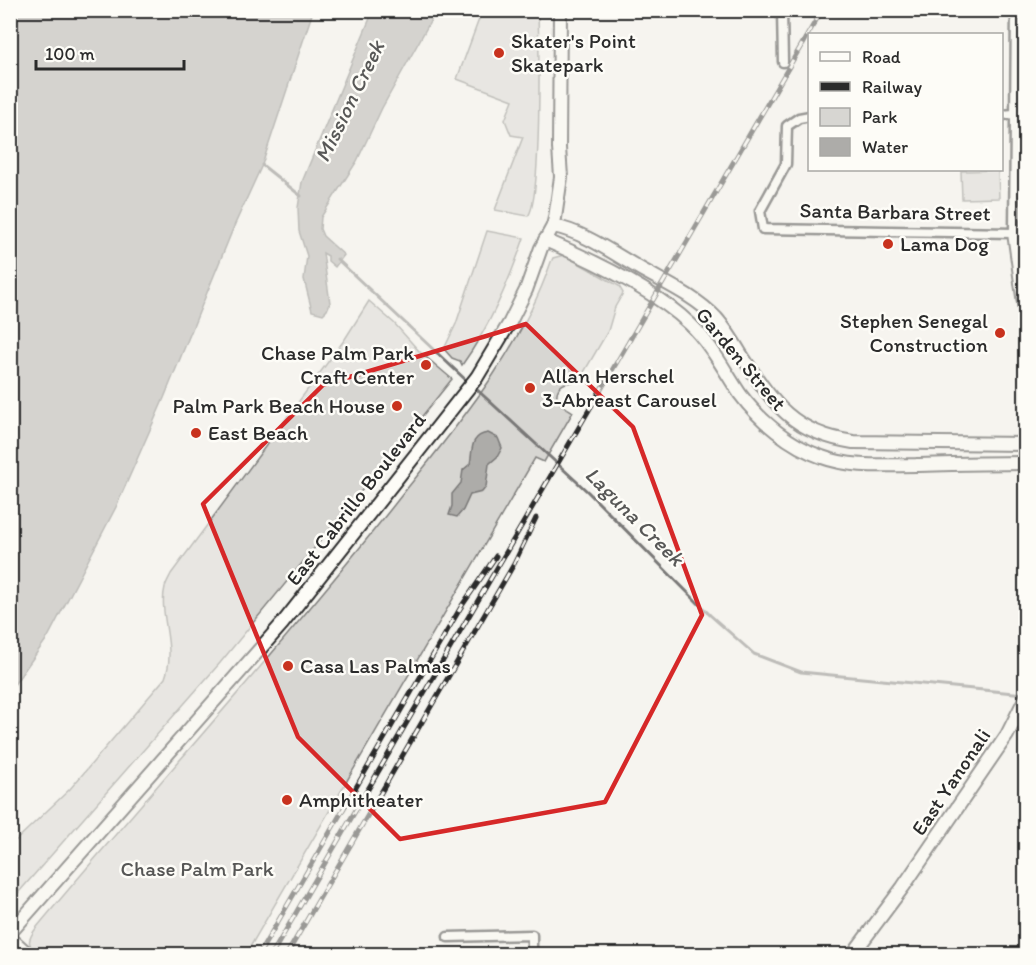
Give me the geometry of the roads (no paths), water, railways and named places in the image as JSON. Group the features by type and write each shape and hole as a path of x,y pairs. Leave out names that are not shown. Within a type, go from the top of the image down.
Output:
{"main road":[{"name":"East Cabrillo Boulevard","path":"10,933 282,624 477,377 510,322 553,226 561,177 559,148 560,10"},
{"name":"Garden Street","path":"553,226 572,230 665,282 706,309 726,330 776,405 797,422 819,434 834,440 853,442 1026,444"},
{"path":"1020,233 1026,318"},
{"name":"Garden Street","path":"545,240 579,254 636,286 689,322 709,345 752,409 783,436 816,455 839,462 876,465 1026,463"},
{"name":"East Yanonali","path":"853,954 903,887 1007,735 1026,697"},
{"path":"10,938 28,954"}],"street":[{"path":"782,10 783,63"},
{"path":"1016,10 1015,114 1020,233"},
{"path":"1003,115 1026,113"},
{"name":"Santa Barbara Street","path":"808,116 799,117 787,126 786,164 760,212 763,229 1020,233"},
{"path":"448,937 532,935 532,954"}],"water":[{"path":"11,10 313,11 262,165 116,507 48,637 11,689"},
{"name":"Mission Creek","path":"373,11 436,11 382,108 357,161 321,217 320,229 323,236 344,255 335,267 328,261 328,256 323,253 330,303 323,314 312,311 304,279 307,256 299,231 298,208 302,182"},
{"path":"488,433 498,438 502,448 489,464 486,487 482,492 470,495 457,517 449,515 452,494 461,483 463,470 470,464 475,440"}],"waterway":[{"path":"262,165 301,196"},
{"name":"Laguna Creek","path":"337,259 468,382"},
{"name":"Laguna Creek","path":"473,386 588,492 710,615 754,654 801,672 1024,694"}],"railway":[{"path":"809,33 822,10"},
{"path":"272,954 808,34"},
{"path":"287,954 514,564 536,518"},
{"path":"259,954 461,607 496,556"}],"place":[{"name":"Skater's Point Skatepark","path":"499,53"},
{"name":"Lama Dog","path":"888,244"},
{"name":"Stephen Senegal Construction","path":"1000,333"},
{"name":"Chase Palm Park Craft Center","path":"426,365"},
{"name":"Allan Herschel 3-Abreast Carousel","path":"530,388"},
{"name":"Palm Park Beach House","path":"397,406"},
{"name":"East Beach","path":"196,433"},
{"name":"Casa Las Palmas","path":"288,666"},
{"name":"Amphitheater","path":"287,800"}],"park label":[{"name":"Chase Palm Park","path":"197,869"}]}
